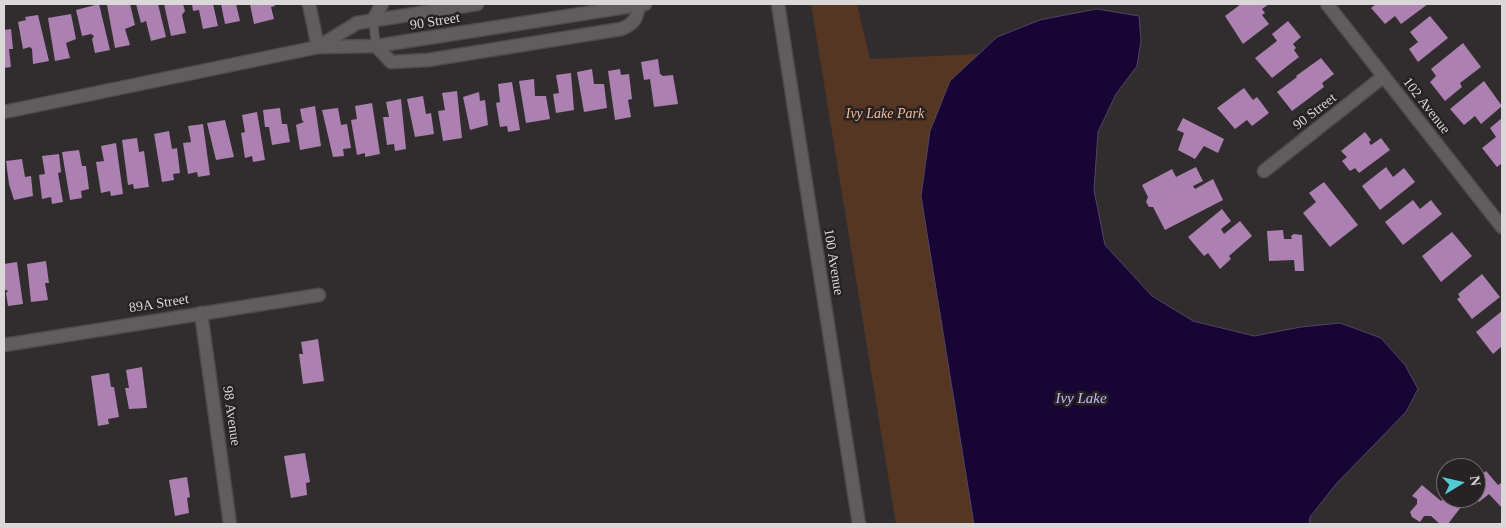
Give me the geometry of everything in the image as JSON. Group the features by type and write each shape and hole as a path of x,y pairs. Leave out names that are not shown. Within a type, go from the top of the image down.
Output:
{"street":[{"path":"309,4 318,46"},
{"path":"373,20 382,4"},
{"name":"90 Street","path":"318,46 357,23 477,4"},
{"path":"376,46 391,62 428,60 621,30 632,25 638,17 641,4"},
{"name":"90 Street","path":"4,112 318,46 376,46 641,4"},
{"name":"100 Avenue","path":"778,4 859,524"},
{"name":"102 Avenue","path":"1327,4 1502,227"},
{"name":"90 Street","path":"1264,171 1384,76"},
{"name":"89A Street","path":"4,345 201,312 319,296"},
{"name":"98 Avenue","path":"201,312 230,524"}],"lane":[{"path":"373,20 376,46"}],"green space":[{"name":"Ivy Lake Park","path":"811,4 857,4 870,59 979,54 927,154 941,318 974,524 896,524"}],"water":[{"name":"Ivy Lake","path":"1097,9 1139,16 1141,41 1137,66 1116,94 1098,132 1094,190 1105,245 1152,296 1193,321 1254,336 1301,327 1340,323 1381,338 1405,365 1418,389 1406,412 1336,484 1310,517 1309,524 974,524 921,196 930,131 950,81 997,37 1040,20"}],"building":[{"path":"99,4 110,50 95,53 92,39 94,36 91,34 82,36 76,10"},
{"path":"130,4 135,25 125,29 130,45 115,48 107,5"},
{"path":"136,4 158,4 166,37 151,41 146,21 141,23"},
{"path":"164,4 183,4 185,11 182,15 186,33 171,36"},
{"path":"192,4 213,4 218,26 203,29 199,10 193,11"},
{"path":"221,4 236,4 240,21 225,24"},
{"path":"250,4 274,4 275,6 271,7 274,19 254,24"},
{"path":"1241,4 1269,4 1262,9 1265,13 1262,15 1269,24 1243,44 1225,16"},
{"path":"1376,4 1428,4 1401,24 1395,16 1385,24 1371,8"},
{"path":"71,14 76,39 66,43 70,58 55,61 48,18"},
{"path":"38,15 49,61 33,64 32,49 30,47 23,49 18,22 26,20 25,17"},
{"path":"1430,16 1448,38 1418,62 1409,49 1418,42 1410,32"},
{"path":"1288,21 1301,37 1293,44 1296,48 1294,50 1299,57 1272,78 1255,58 1277,41 1272,34"},
{"path":"11,29 13,49 9,49 11,67 4,68 4,30"},
{"path":"1463,43 1481,67 1460,83 1462,87 1445,101 1430,82 1436,76 1431,69"},
{"path":"1321,58 1334,74 1322,83 1324,87 1292,111 1277,92"},
{"path":"658,59 660,74 663,76 673,75 678,104 654,107 650,79 644,80 641,62"},
{"path":"592,69 594,84 604,84 607,108 584,112 577,72"},
{"path":"620,69 621,75 629,74 632,99 628,100 631,117 615,120 608,71"},
{"path":"571,73 574,110 556,113 553,94 559,93 556,75"},
{"path":"534,79 535,96 546,96 550,119 526,123 519,81"},
{"path":"1484,81 1502,106 1481,124 1475,116 1464,125 1450,109"},
{"path":"512,82 520,130 508,132 507,126 500,127 496,103 500,102 498,84"},
{"path":"1244,88 1253,100 1257,97 1269,113 1252,126 1247,120 1235,129 1217,108"},
{"path":"457,91 462,138 443,141 438,111 445,110 442,93"},
{"path":"479,92 480,101 485,100 488,125 470,130 463,97"},
{"path":"423,96 426,114 431,113 434,134 415,137 407,99"},
{"path":"401,99 406,149 395,151 394,144 387,145 383,117 389,117 386,102"},
{"path":"372,103 380,154 365,157 365,153 357,155 351,120 357,119 355,106"},
{"path":"315,106 321,146 300,150 296,125 304,122 300,109"},
{"path":"280,108 282,124 287,124 290,142 272,145 269,127 265,127 263,110"},
{"path":"338,108 341,125 347,124 351,148 343,149 344,156 333,157 322,110"},
{"path":"257,112 265,160 253,162 252,156 245,158 241,133 245,132 242,115"},
{"path":"1183,118 1224,139 1218,153 1204,146 1195,159 1178,150 1184,133 1177,130"},
{"path":"1502,118 1502,163 1497,167 1482,148 1496,137 1490,128"},
{"path":"225,120 234,157 216,160 207,123"},
{"path":"203,124 210,175 198,177 197,172 188,174 183,143 191,142 188,126"},
{"path":"169,131 172,149 177,148 180,173 173,174 174,180 162,182 154,134"},
{"path":"1365,132 1371,140 1369,142 1371,145 1381,138 1390,150 1359,173 1355,168 1350,171 1342,161 1347,157 1341,151"},
{"path":"137,138 139,152 144,151 149,187 134,189 133,184 128,185 122,140"},
{"path":"116,143 123,194 111,196 110,191 101,193 96,162 104,161 101,146"},
{"path":"79,150 82,166 86,166 89,189 81,191 82,198 70,200 62,152"},
{"path":"59,154 61,172 58,173 63,202 52,204 51,197 42,199 39,175 45,174 42,156"},
{"path":"22,159 25,177 31,176 33,196 14,200 9,184 6,161"},
{"path":"1196,167 1203,181 1193,186 1195,189 1213,179 1223,200 1165,230 1153,207 1149,207 1146,202 1148,197 1142,185 1172,169 1176,177"},
{"path":"1386,167 1393,177 1404,168 1415,182 1380,210 1362,186"},
{"path":"1324,182 1358,225 1330,247 1303,213 1316,202 1309,193"},
{"path":"1413,200 1420,209 1431,200 1442,214 1403,245 1385,222"},
{"path":"1222,209 1231,221 1221,229 1224,234 1240,221 1252,236 1229,256 1231,259 1220,269 1208,253 1204,256 1188,237"},
{"path":"1283,230 1284,239 1292,239 1291,236 1294,234 1302,235 1304,271 1295,271 1294,260 1269,261 1267,231"},
{"path":"1452,232 1472,256 1441,282 1422,256"},
{"path":"46,261 49,283 45,283 48,300 31,302 27,264"},
{"path":"17,262 23,304 8,306 6,293 8,291 4,289 4,264"},
{"path":"1482,274 1500,297 1472,319 1457,299 1460,297 1458,294"},
{"path":"1502,311 1502,346 1493,354 1476,332"},
{"path":"318,339 324,381 303,384 299,354 303,354 301,342"},
{"path":"142,367 147,408 129,409 125,388 129,388 126,370"},
{"path":"109,373 111,387 114,387 119,417 108,419 109,424 98,426 91,376"},
{"path":"305,453 310,482 306,483 307,495 291,498 284,456"},
{"path":"1486,471 1498,485 1501,483 1502,485 1502,508 1489,494 1486,496"},
{"path":"187,477 190,497 187,498 189,513 175,516 169,480"},
{"path":"1422,485 1436,497 1436,508 1460,508 1448,524 1440,524 1431,516 1424,516 1420,522 1412,517 1410,512 1417,504 1417,499 1412,496"}]}
